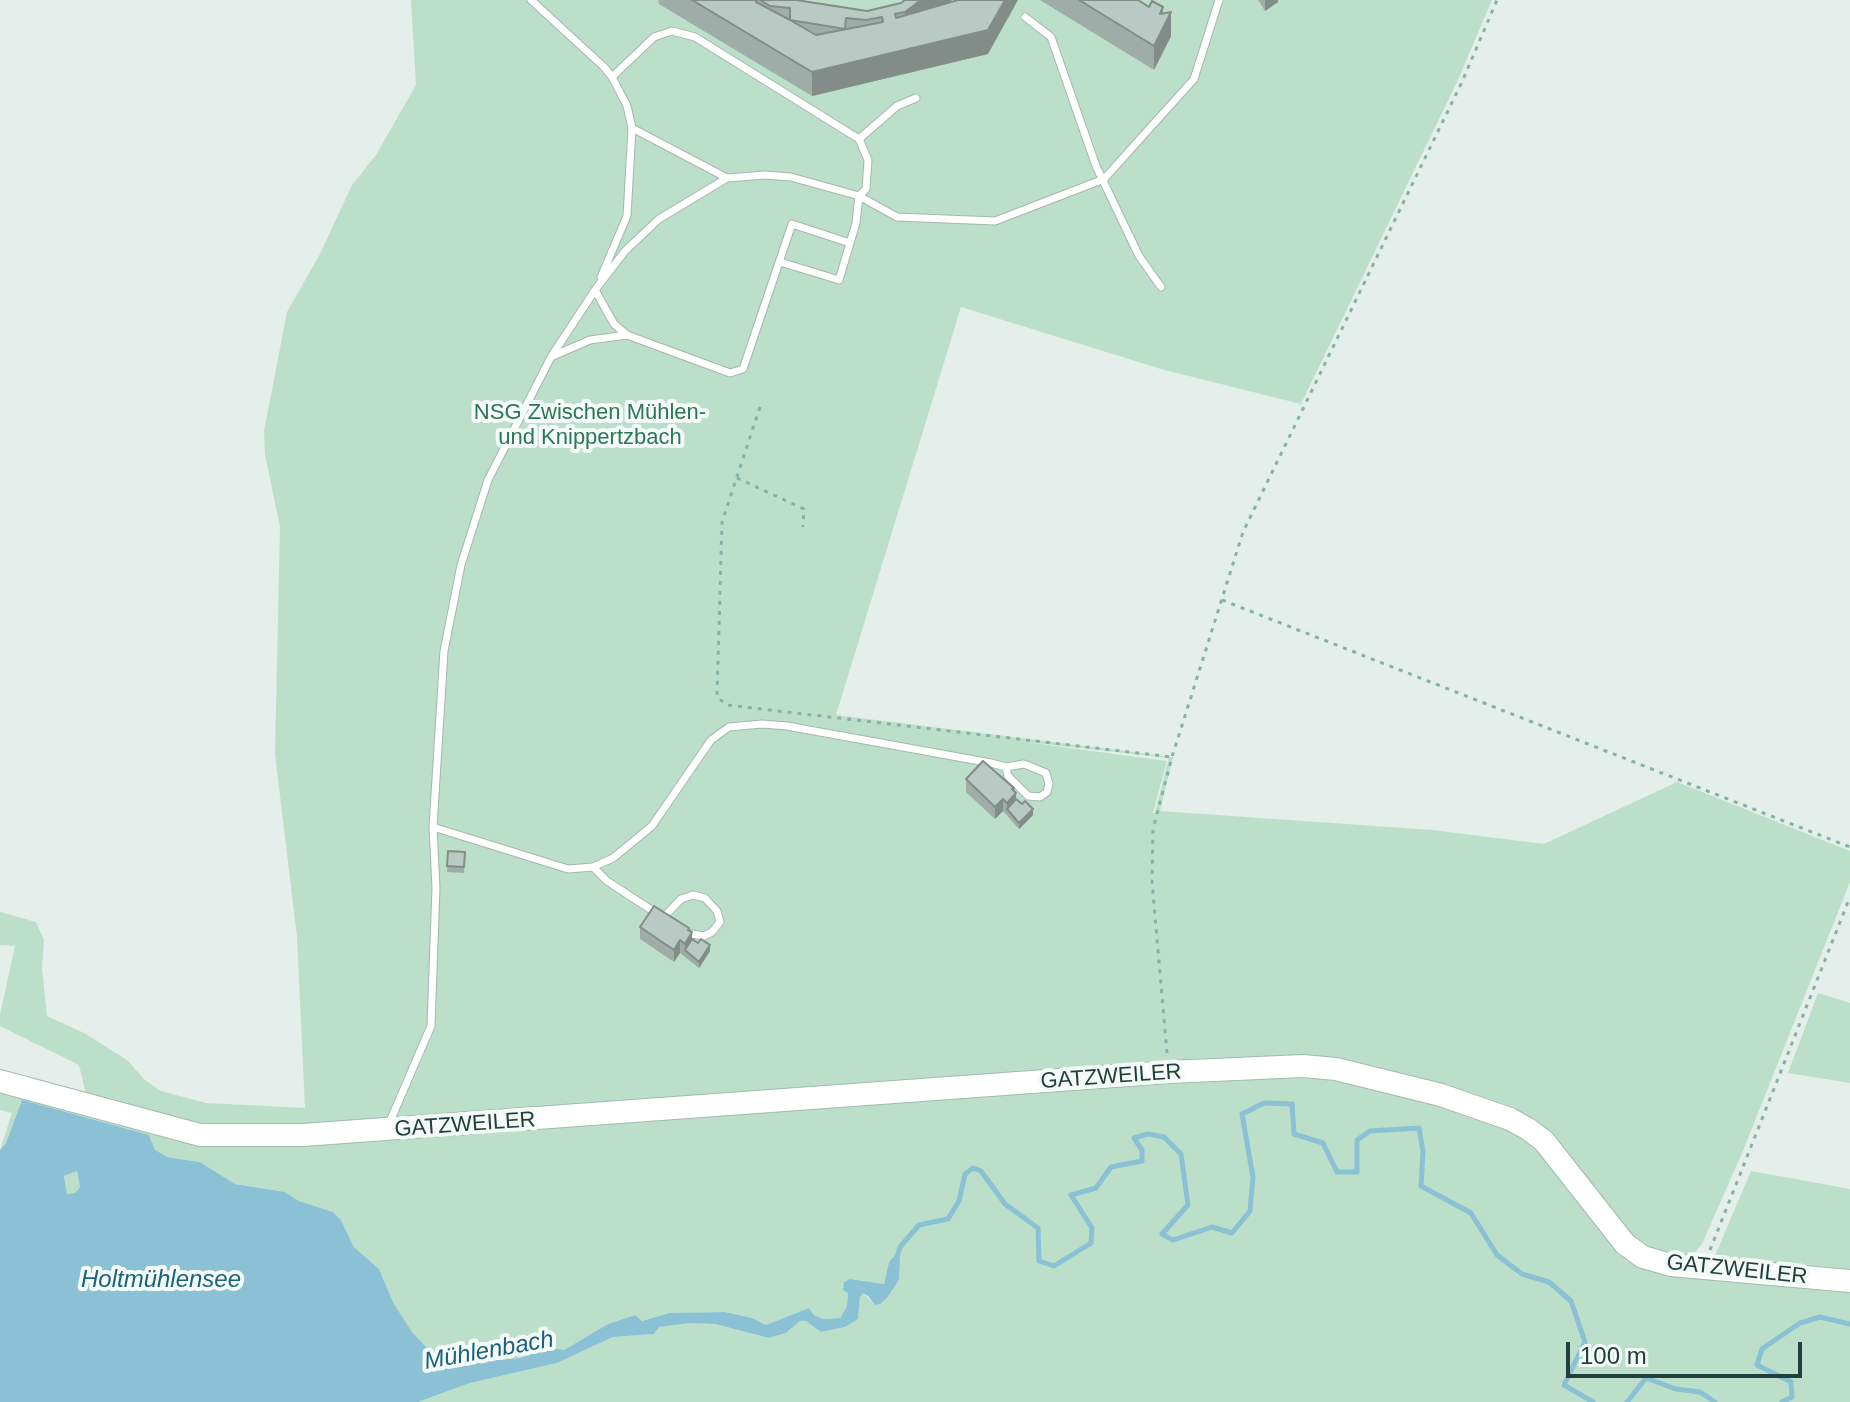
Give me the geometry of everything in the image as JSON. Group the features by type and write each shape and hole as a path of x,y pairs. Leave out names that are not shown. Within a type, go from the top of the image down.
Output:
{"street":[{"name":"GATZWEILER","path":"0,1081 200,1135 303,1135 1169,1072 1303,1066 1336,1069 1441,1095 1510,1119 1544,1141 1625,1244 1643,1257 1702,1269 1850,1281"}],"lane":[{"path":"531,0 612,77 627,106 632,128 627,216 595,290"},
{"path":"386,1131 431,1026 436,888 433,827 444,651 461,565 488,480 551,357 595,290 625,251 659,219 727,178 765,175 791,177 859,196 897,217 995,221 1104,179 1194,79 1219,0"},
{"path":"1025,17 1051,37 1096,166 1139,256 1161,287"},
{"path":"612,77 654,37 672,31 684,34 695,37 859,139 868,160 866,189 859,196 839,280 780,262"},
{"path":"859,139 897,106 916,98"},
{"path":"632,128 727,178"},
{"path":"595,290 614,324 627,335 730,373 743,369 792,224 850,243"},
{"path":"551,357 590,340 627,335"},
{"path":"433,827 568,869 593,867 613,858 652,826 711,740 729,727 762,724 787,726 1006,767 1034,766 1046,773 1049,784 1047,792 1033,798 1022,792 1008,776 1006,767"},
{"path":"593,867 607,881 672,924"},
{"path":"663,918 681,899 693,895 711,902 720,922 712,932 697,936 681,930"}],"path":[{"path":"1169,1072 1152,881 1153,829 1172,757 1243,532 1462,82 1497,0"},
{"path":"760,407 722,522 717,697 727,705 1172,757"},
{"path":"737,478 804,509 803,527"},
{"path":"1222,600 1850,847"},
{"path":"1702,1269 1850,897"}],"green space":[{"name":"NSG Zwischen Mühlen- und Knippertzbach","path":"411,0 1492,0 1457,82 1301,404 1161,369 961,307 836,715 1173,757 1160,811 1432,830 1544,844 1677,782 1850,851 1850,882 1743,1151 1702,1244 1694,1253 1684,1257 1664,1255 1625,1244 1544,1141 1510,1119 1441,1095 1336,1069 1303,1066 1169,1072 402,1128 470,1130 836,1102 1305,1073 1333,1075 1405,1090 1508,1122 1543,1145 1605,1229 1626,1252 1649,1266 1662,1271 1795,1285 1850,1287 1850,1402 418,1402 470,1383 557,1363 613,1337 654,1334 659,1327 715,1324 769,1338 786,1333 800,1321 806,1320 821,1332 845,1327 858,1319 863,1293 875,1305 887,1298 899,1280 900,1260 897,1254 889,1262 884,1284 851,1279 844,1282 844,1290 848,1293 847,1306 840,1318 823,1319 814,1315 809,1308 766,1325 752,1318 725,1312 669,1313 642,1321 635,1315 608,1324 564,1350 536,1348 530,1355 520,1358 451,1364 431,1352 412,1332 394,1304 379,1269 354,1247 341,1220 333,1212 299,1201 285,1192 235,1184 200,1162 167,1157 155,1151 149,1135 22,1101 6,1143 0,1150 12,1113 0,1110 0,1094 7,1091 151,1126 153,1116 87,1098 79,1065 0,1026 15,946 0,945 0,912 36,922 44,940 42,968 47,1016 84,1033 127,1060 145,1080 161,1091 206,1103 305,1108 297,937 275,754 280,527 265,454 264,431 287,312 320,254 352,185 376,155 416,85","holes":["1011,740 1169,758 1153,813 1167,761"]},
{"path":"1818,993 1850,1003 1850,1083 1788,1073"},
{"path":"77,1171 80,1187 75,1193 67,1194 64,1176"},
{"path":"1751,1171 1850,1189 1850,1273 1711,1265"}],"water":[{"name":"Holtmühlensee","path":"22,1100 149,1135 155,1150 167,1157 200,1162 235,1184 285,1192 299,1201 333,1212 341,1220 354,1247 379,1269 394,1304 412,1332 431,1352 451,1364 520,1358 530,1355 536,1348 564,1350 608,1324 635,1315 642,1321 669,1313 725,1312 752,1318 766,1325 809,1308 814,1315 823,1319 840,1318 847,1306 848,1293 843,1290 844,1282 850,1279 884,1284 889,1262 897,1253 900,1260 899,1280 880,1304 875,1305 863,1293 858,1319 845,1327 821,1332 806,1321 800,1321 786,1333 769,1338 715,1324 659,1327 654,1334 613,1337 557,1363 470,1383 418,1402 0,1402 0,1150 6,1143","holes":["77,1171 80,1187 75,1193 67,1194 64,1176"]}],"building":[{"path":"692,0 757,0 790,20 790,8 770,6 760,0 796,0 867,11 905,0 921,0 905,12 895,14 896,18 958,0 1005,0 988,30 812,72","holes":["882,17 883,22 816,35 790,20 845,29 846,18 866,20"]},
{"path":"1079,0 1138,0 1149,7 1152,1 1163,7 1160,14 1171,12 1154,46"},
{"path":"983,761 1014,788 1016,793 1007,803 1003,799 995,807 966,779"},
{"path":"1016,799 1022,804 1025,801 1033,809 1019,823 1007,809"},
{"path":"448,851 465,852 464,867 447,866"},
{"path":"654,906 689,928 692,932 685,944 680,940 674,950 640,927"},
{"path":"692,939 698,943 701,939 710,945 699,962 685,950"}],"waterway":[{"name":"Mühlenbach","path":"897,1258 900,1247 919,1225 948,1219 959,1201 965,1174 973,1168 981,1171 1005,1204 1038,1228 1039,1261 1054,1266 1091,1243 1092,1228 1071,1195 1096,1188 1111,1167 1142,1161 1142,1150 1134,1138 1148,1134 1164,1137 1181,1154 1188,1205 1162,1234 1173,1240 1212,1227 1232,1233 1250,1211 1253,1177 1242,1114 1264,1103 1292,1104 1294,1134 1323,1143 1337,1172 1357,1172 1357,1140 1370,1131 1419,1128 1423,1151 1421,1186 1471,1213 1497,1255 1522,1274 1549,1282 1571,1301 1585,1342 1564,1385 1593,1402"},
{"name":"Mühlenbach","path":"1782,1402 1792,1397 1791,1382 1757,1365 1762,1349 1800,1323 1820,1317 1850,1324"},
{"name":"Mühlenbach","path":"1627,1402 1646,1378 1676,1389 1700,1392 1715,1402"}]}
